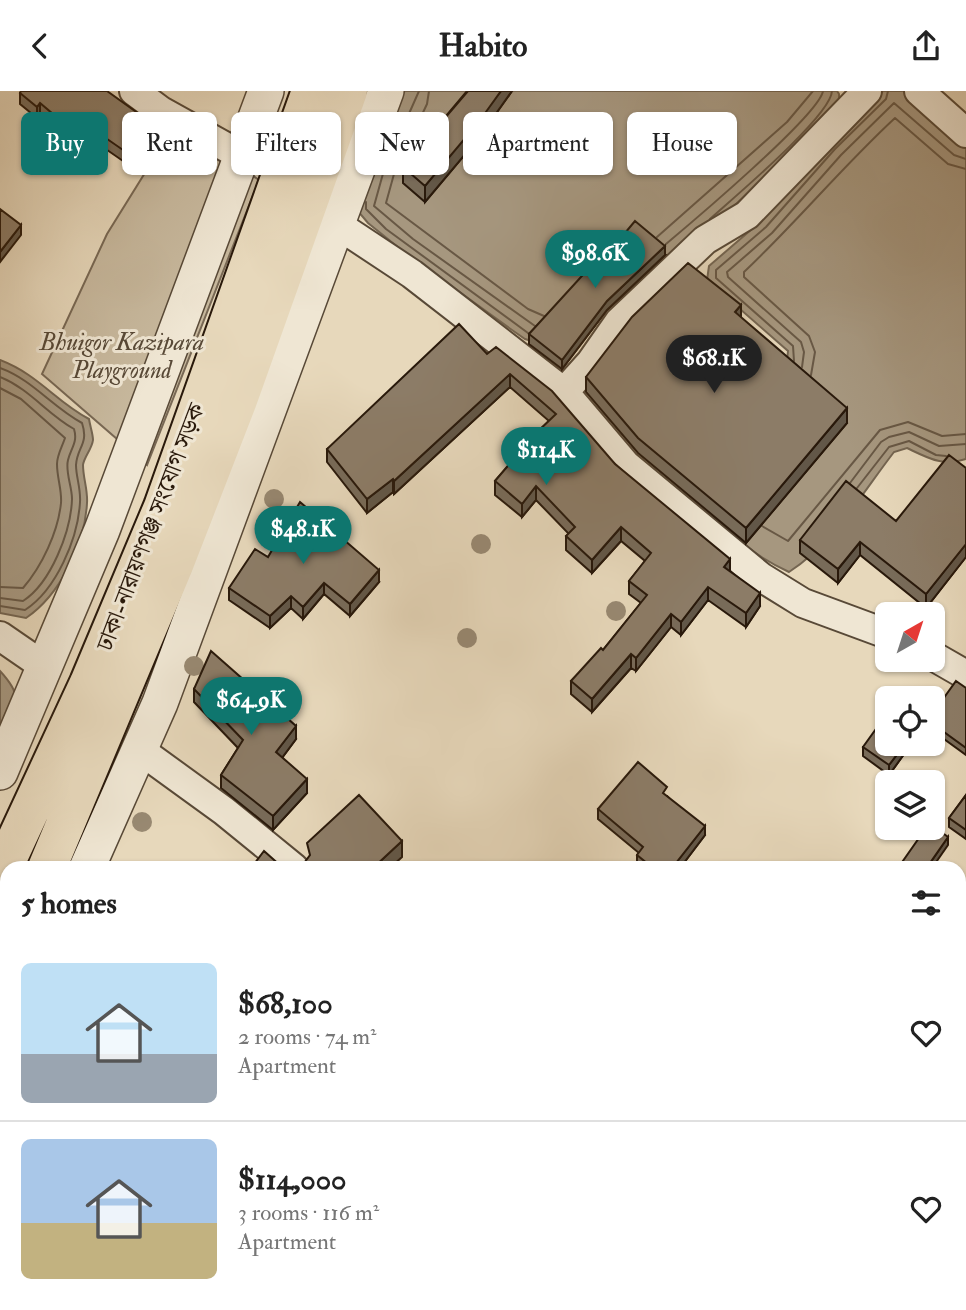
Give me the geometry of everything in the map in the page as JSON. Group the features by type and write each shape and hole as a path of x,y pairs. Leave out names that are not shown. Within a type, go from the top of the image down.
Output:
{"main road":[{"name":"ঢাকা-নারায়ণগঞ্জ সংযোগ সড়ক","path":"7,861 89,684 163,507 311,91"},
{"name":"ঢাকা-নারায়ণগঞ্জ সংযোগ সড়ক","path":"50,861 228,425 348,91"}],"street":[{"path":"134,91 162,111 231,150"},
{"path":"258,112 266,91"},
{"path":"89,861 140,750 386,91"},
{"path":"919,91 966,133"},
{"path":"564,392 591,362 619,322 647,294 705,240 747,215 865,92"},
{"path":"0,772 102,530 235,175"},
{"path":"338,225 412,274 564,392 626,465 761,577 803,603 875,630"},
{"path":"0,636 45,667"},
{"path":"945,663 966,675"},
{"path":"140,750 224,811 285,861"}],"green space":[{"name":"Bhuigor Kazipara Playground","path":"217,151 231,161 231,175 252,175 259,180 147,465 42,374 107,234 144,175 217,175"}],"water":[{"path":"405,91 837,91 839,94 839,101 776,167 706,232 599,315 542,344 525,339 404,252 368,223 357,210 370,175 449,175 449,112 394,112"},
{"path":"883,91 907,91 966,145 966,459 943,462 907,448 894,452 833,533 805,561 789,572 737,539 715,518 697,494 786,370 788,351 707,280 709,266 760,222"},
{"path":"0,360 26,373 89,419 93,438 83,465 87,503 76,551 50,596 26,618 0,613"},
{"path":"0,671 13,689 16,702 0,736"}],"building":[{"path":"107,91 136,112 122,112 122,149 108,140 108,112 51,112 40,103 37,107 20,93"},
{"path":"468,91 501,91 486,112 463,112 463,141 449,157 449,113"},
{"path":"412,175 434,175 425,186"},
{"path":"0,209 21,225 0,252"},
{"path":"635,221 665,246 607,301 562,360 529,334 601,255 605,257"},
{"path":"688,263 741,305 735,312 847,408 746,528 638,438 586,377 632,317"},
{"path":"459,324 487,354 496,347 552,391 615,464 730,559 724,567 760,593 746,613 708,587 681,622 671,614 636,658 631,654 592,699 571,681 601,648 603,650 647,595 629,581 651,553 621,527 592,560 566,536 575,527 536,486 522,504 495,481 512,461 510,458 556,414 510,374 394,481 393,479 367,499 327,449"},
{"path":"949,455 966,468 966,544 926,594 860,542 838,569 800,540 846,481 896,521"},
{"path":"300,502 379,570 350,604 324,583 303,607 291,596 270,616 229,588 255,549 268,557"},
{"path":"211,651 296,726 276,752 307,779 273,816 221,775 243,740 194,689"},
{"path":"956,681 966,688 966,748 945,733 945,696"},
{"path":"875,730 875,755 863,747"},
{"path":"876,756 896,756 889,765"},
{"path":"638,762 667,787 663,793 705,826 678,861 644,861 637,855 643,847 598,809"},
{"path":"359,795 402,841 381,861 306,861 310,855 307,843"},
{"path":"966,795 966,830 949,818"},
{"path":"945,835 948,837 931,861 903,861 918,840 945,840"},
{"path":"264,851 275,861 256,861"}]}
